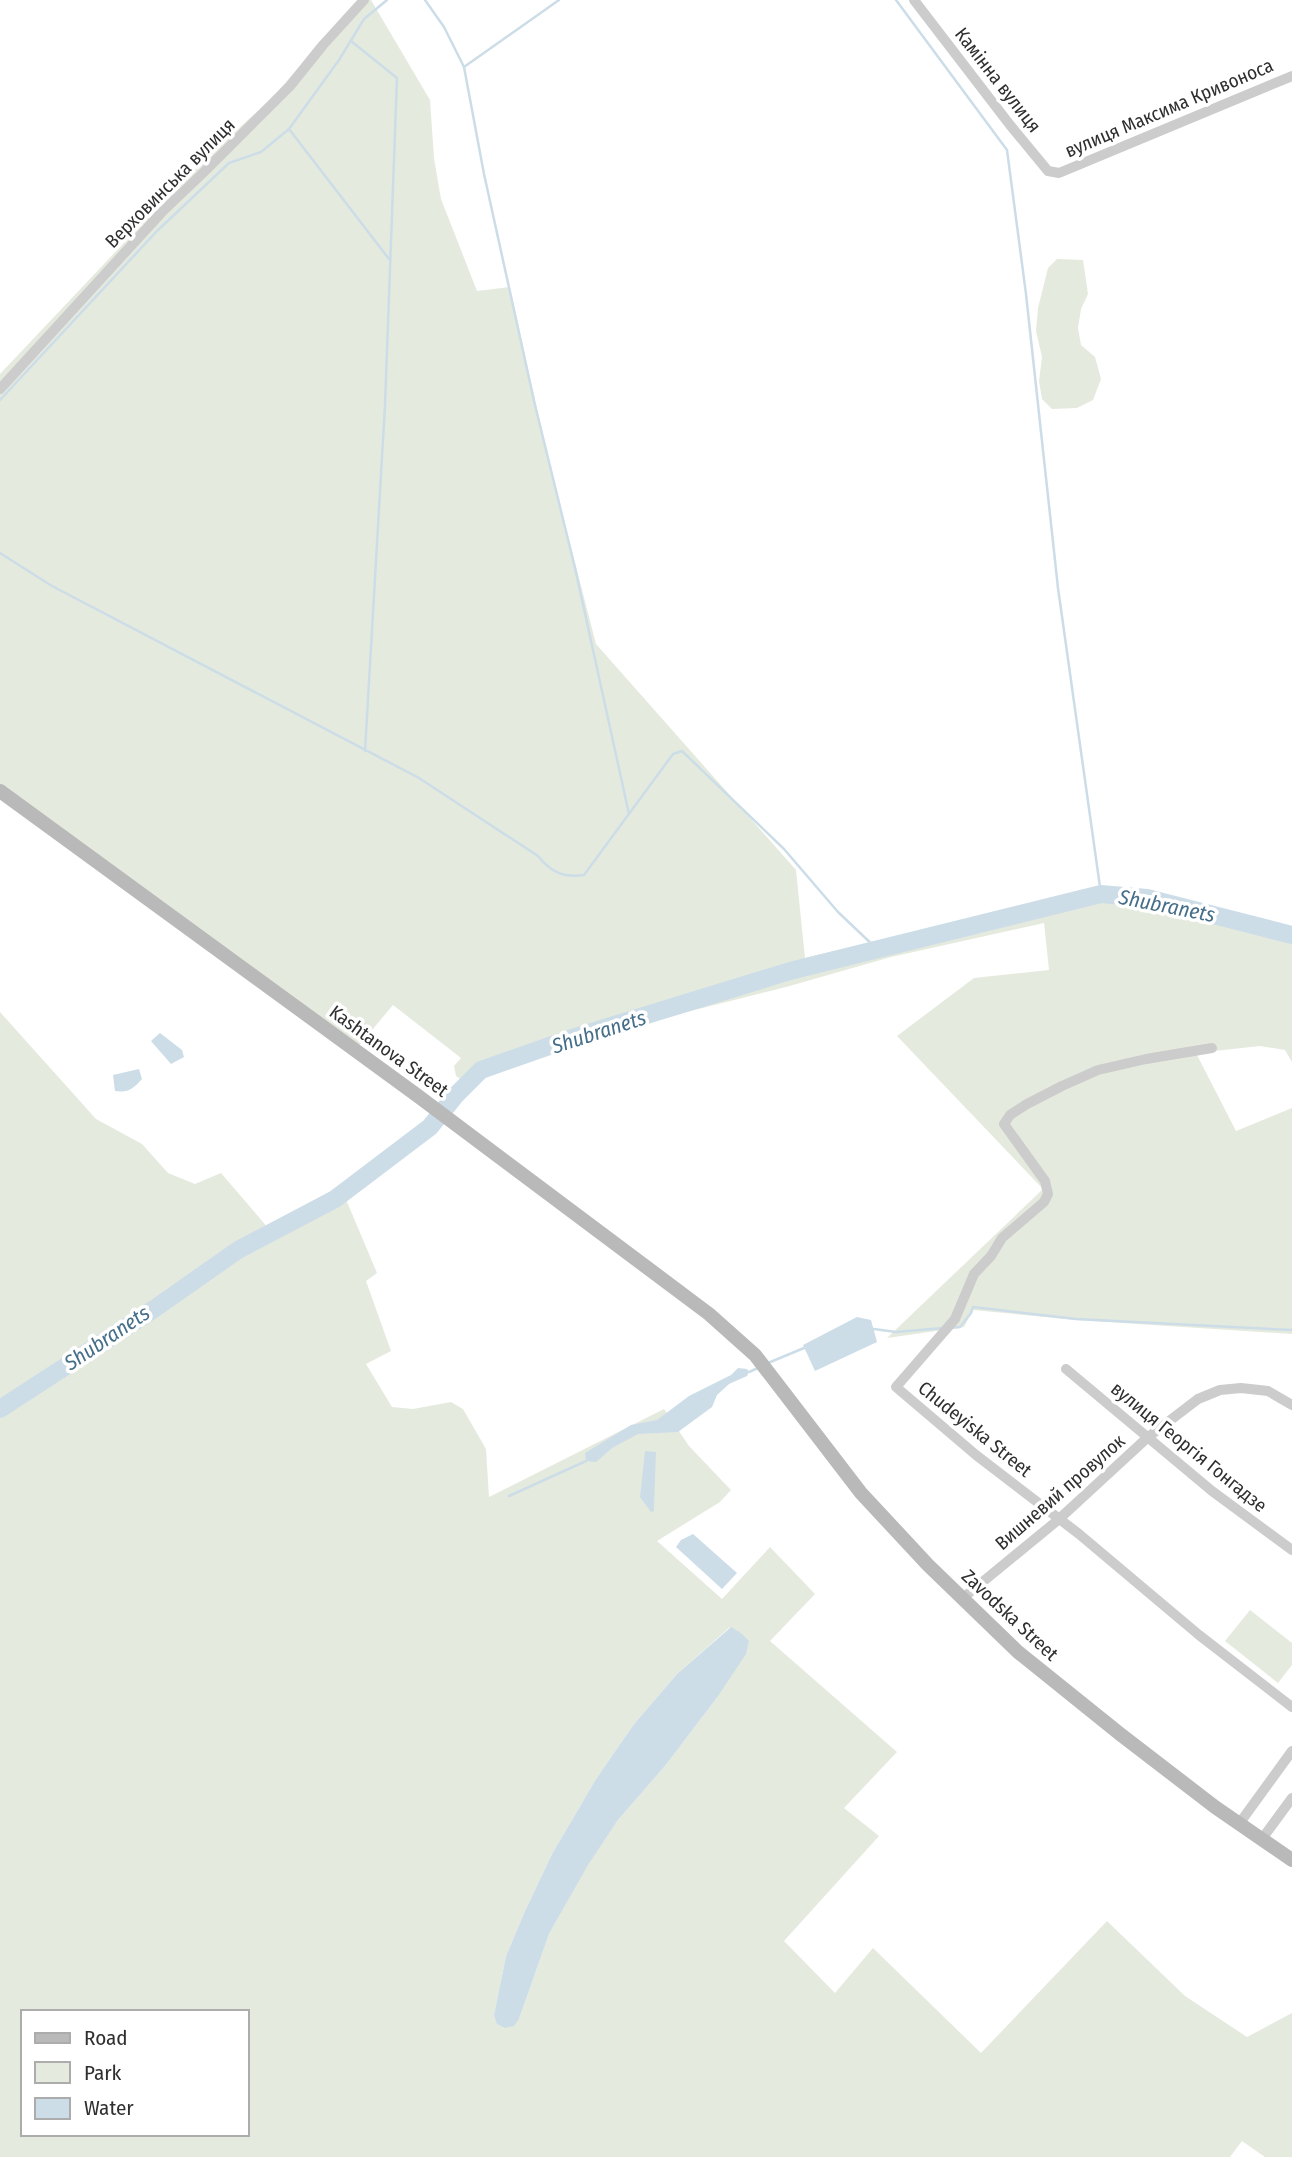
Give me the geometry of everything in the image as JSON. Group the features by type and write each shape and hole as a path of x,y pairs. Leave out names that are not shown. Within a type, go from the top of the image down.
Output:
{"main road":[{"name":"Kashtanova Street","path":"0,791 450,1120 709,1314 752,1352"},
{"name":"Zavodska Street","path":"752,1352 860,1493 962,1598 1028,1660 1120,1734 1239,1824 1292,1860"}],"street":[{"name":"Верховинська вулиця","path":"0,389 162,212 290,86 364,0"},
{"name":"Камінна вулиця","path":"914,0 1048,171 1059,173"},
{"name":"вулиця Максима Кривоноса","path":"1059,173 1292,76"},
{"name":"Chudeyiska Street","path":"1212,1048 1098,1070 1062,1086 1010,1115 1003,1124 1045,1181 1048,1194 1044,1202 1002,1238 974,1274 955,1319 896,1388 976,1455 1135,1580 1199,1635 1292,1707"},
{"name":"вулиця Георгія Гонгадзе","path":"1066,1369 1212,1491 1292,1550"},
{"name":"Вишневий провулок","path":"962,1598 1058,1520 1147,1438 1198,1399 1220,1390 1241,1388 1268,1391 1292,1405"},
{"path":"1239,1824 1292,1751"},
{"path":"1262,1839 1292,1798"}],"green space":[{"path":"358,0 371,0 430,100 434,158 441,199 477,291 510,287 548,458 596,644 796,870 805,958 1096,888 1151,896 1292,933 1292,1062 1285,1050 1260,1046 1196,1053 1236,1131 1292,1108 1292,1334 1076,1320 973,1310 964,1327 887,1338 1043,1189 897,1036 974,978 1049,970 1044,923 891,957 639,1024 484,1076 472,1087 456,1076 454,1066 461,1058 393,1005 351,1055 0,799 0,374 192,171 272,98"},
{"path":"1057,259 1083,260 1088,294 1081,309 1078,328 1081,345 1095,357 1101,379 1093,400 1077,408 1052,409 1042,399 1039,381 1042,357 1036,331 1038,308 1048,268"},
{"path":"0,1012 96,1119 142,1144 168,1173 195,1184 221,1173 269,1229 316,1201 345,1197 377,1273 366,1281 391,1351 366,1364 392,1407 413,1409 451,1402 463,1409 486,1449 489,1497 664,1409 689,1446 731,1490 720,1502 657,1541 722,1599 770,1547 815,1594 770,1641 897,1752 844,1808 879,1836 784,1941 835,1993 873,1948 981,2053 1107,1921 1185,1996 1247,2037 1292,2013 1292,2157 1265,2157 1242,2141 1230,2157 0,2157","holes":["730,1627 716,1699 665,1766 618,1820 588,1864 549,1934 519,2019 494,2015 506,1956 525,1911 552,1854 596,1779 634,1724 677,1674"]},
{"path":"1250,1610 1292,1643 1292,1665 1278,1683 1225,1641"}],"water":[{"path":"160,1033 182,1050 184,1057 171,1064 151,1041"},
{"path":"139,1069 142,1079 136,1085 127,1091 115,1091 113,1075"},
{"path":"857,1317 871,1320 877,1342 815,1371 803,1345"},
{"path":"738,1368 747,1369 747,1376 729,1384 717,1395 712,1407 678,1432 638,1434 612,1448 596,1462 586,1461 585,1453 631,1425 657,1420 689,1396 731,1375"},
{"path":"645,1451 656,1452 654,1511 651,1512 640,1497"},
{"path":"693,1534 737,1573 722,1589 676,1547 681,1540"},
{"path":"731,1627 749,1641 746,1654 665,1766 618,1820 588,1865 549,1934 519,2019 514,2026 505,2028 497,2024 494,2015 506,1956 552,1854 596,1779 634,1724 677,1674"}],"waterway":[{"path":"387,0 364,19 339,60 289,129 389,259"},
{"path":"425,0 444,27 464,67 484,174 534,401 575,568 629,814"},
{"path":"464,67 559,0"},
{"path":"896,0 1007,150 1026,294 1058,588 1101,894"},
{"path":"351,41 397,78 385,405 365,751"},
{"path":"0,400 156,232 229,163 261,152 289,129"},
{"path":"0,553 52,586 419,778 564,875 584,875 673,754 682,751 784,849 838,912 878,950"},
{"name":"Shubranets","path":"0,1409 154,1309 238,1250 335,1199 430,1127 481,1070 575,1037 790,971 1101,894 1147,898 1292,935"},
{"path":"950,1328 960,1327 973,1307 1076,1319 1292,1330"},
{"path":"874,1329 896,1332 943,1328"},
{"path":"768,1363 804,1348"},
{"path":"749,1372 758,1368"},
{"path":"509,1496 586,1461"}]}
